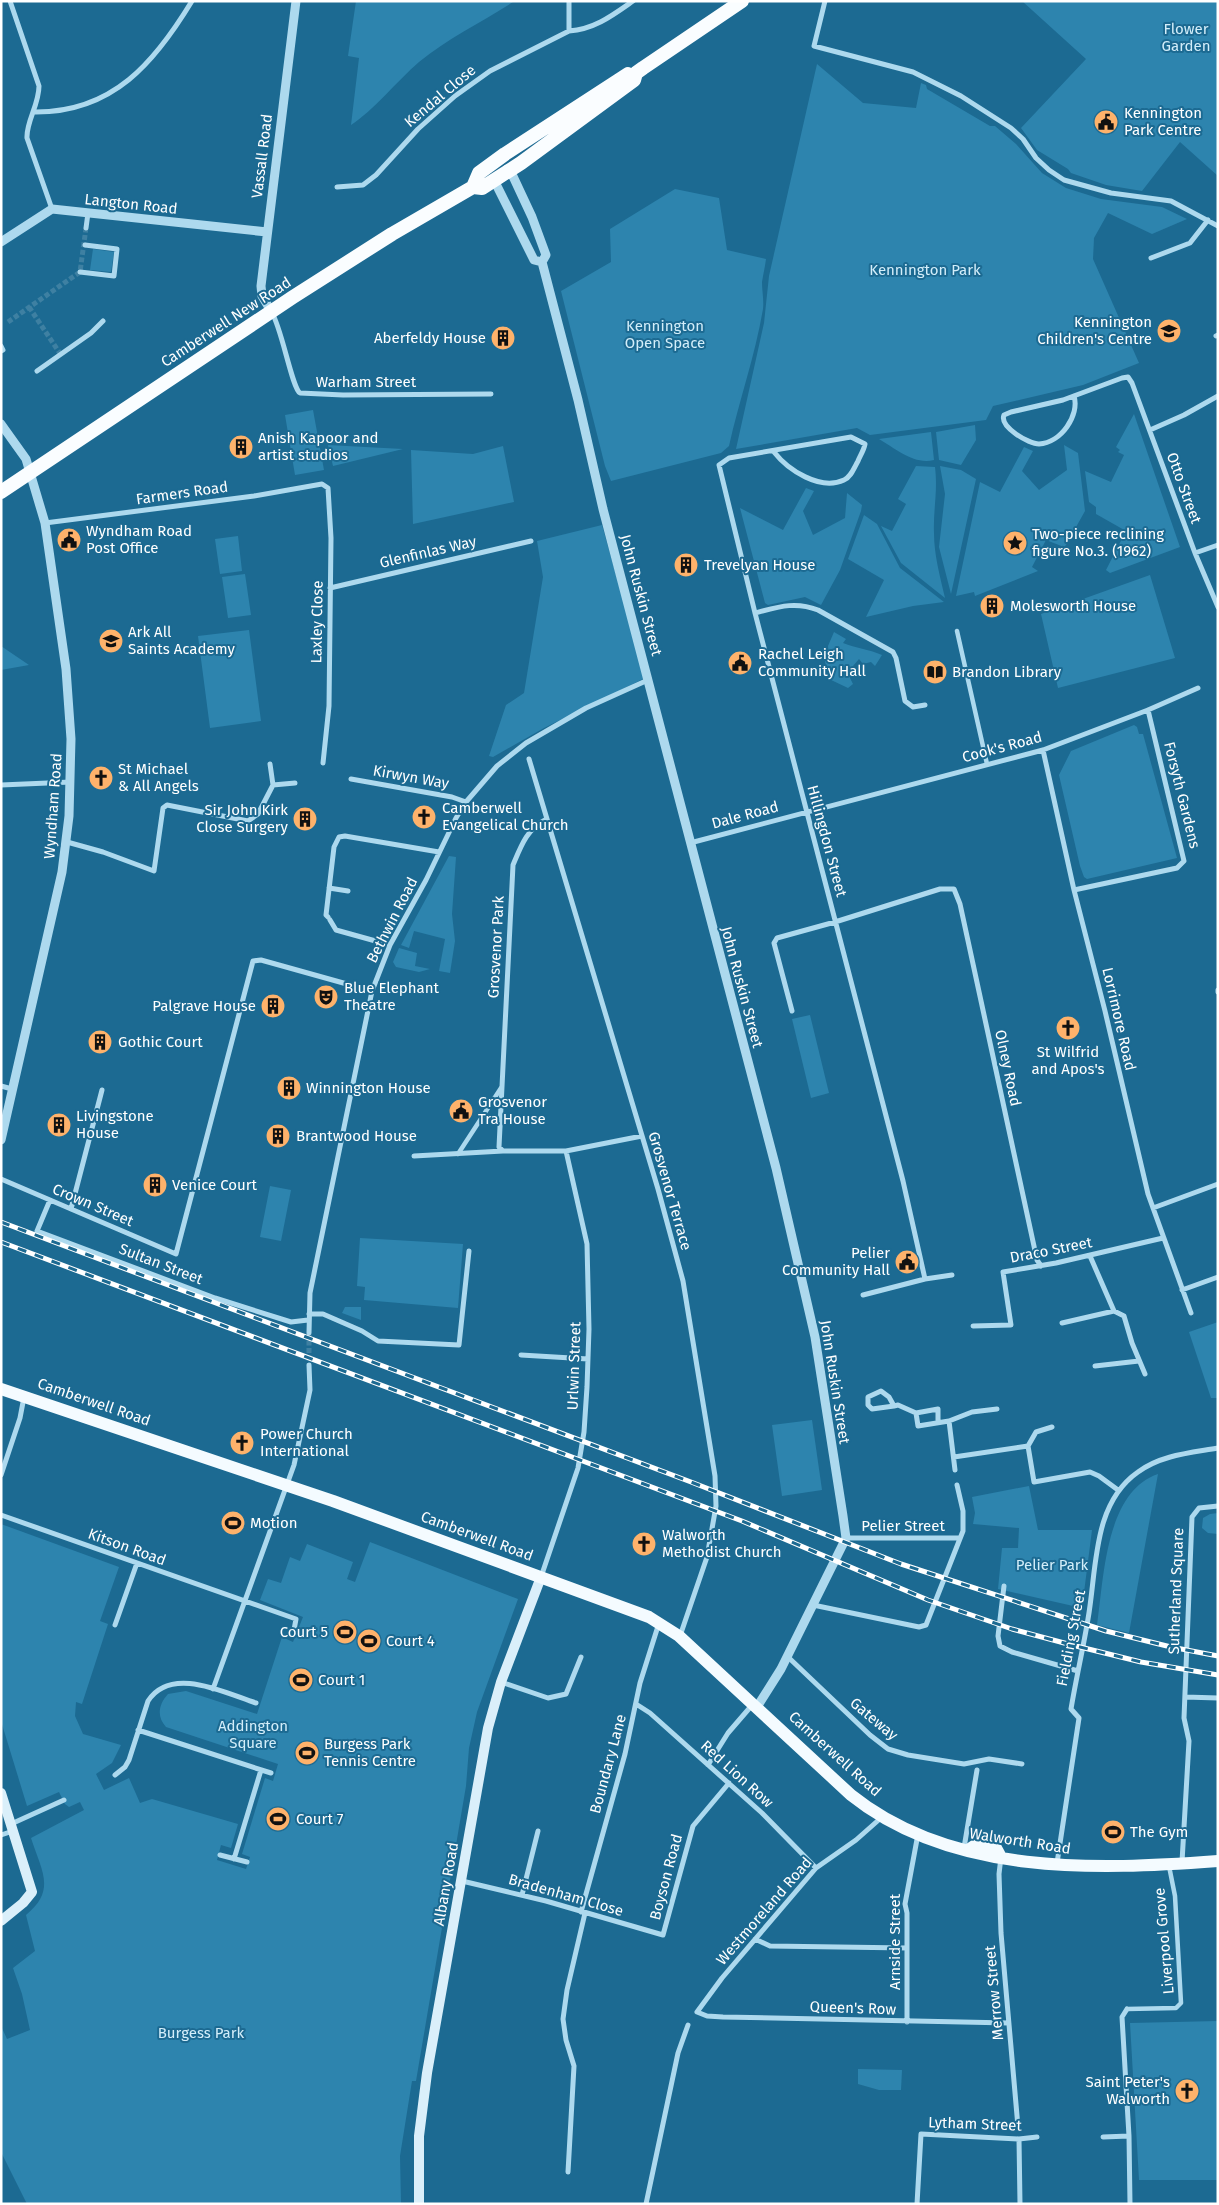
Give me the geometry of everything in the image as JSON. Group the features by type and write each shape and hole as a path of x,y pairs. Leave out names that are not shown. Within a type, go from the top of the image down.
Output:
{"highway":[{"name":"Camberwell New Road","path":"473,187 482,188 533,155 634,80 636,73 742,1"},
{"name":"Camberwell New Road","path":"1,492 271,311 392,234 473,187 479,174 492,164 622,77 630,72 636,73"}],"main road":[{"name":"Camberwell Road","path":"1,1388 287,1485 659,1623 680,1636 851,1795 883,1817"},
{"name":"Albany Road","path":"419,2204 419,2136 427,2073 488,1728 501,1682 541,1578"},
{"path":"1,1793 32,1892 23,1903 1,1921"},
{"name":"Walworth Road","path":"883,1817 918,1834 966,1849 1056,1866 1218,1861"}],"street":[{"path":"1,242 52,210 26,132 34,112 39,86 10,1"},
{"path":"34,112 72,108 100,98 131,80 156,56 192,1"},
{"name":"Vassall Road","path":"271,311 262,296 261,286 296,1"},
{"path":"569,1 569,31"},
{"name":"Kendal Close","path":"337,187 362,185 376,176 418,129 455,96 490,71 569,31 584,30 600,23 634,1"},
{"path":"825,1 814,46 874,60 920,75 961,96 1011,128 1023,139 1036,158 1064,180 1111,193 1171,201 1218,226"},
{"path":"492,164 510,170"},
{"name":"John Ruskin Street","path":"510,170 538,231 546,256 542,262 690,842 776,1168 810,1315 846,1538"},
{"name":"John Ruskin Street","path":"494,180 534,260 542,262"},
{"name":"Langton Road","path":"52,210 88,212 267,232"},
{"path":"86,228 88,212"},
{"path":"1151,258 1190,243 1208,220"},
{"path":"80,272 114,276 117,249 85,245"},
{"name":"Warham Street","path":"271,311 281,330 294,385 300,393 343,395 491,394"},
{"path":"37,371 91,333 103,321"},
{"path":"1,346 3,350 1,351"},
{"name":"Otto Street","path":"1074,396 1128,378 1132,383 1195,553 1218,607"},
{"path":"1074,396 1076,408 1066,429 1040,444 1009,430 1002,418 1011,412 1074,396"},
{"path":"1150,430 1184,415 1218,396"},
{"name":"Wyndham Road","path":"1,424 26,459 45,523 66,669 71,739 71,782 67,842 51,922 1,1140"},
{"name":"Hillingdon Street","path":"774,452 784,465 818,482 828,483 844,480 850,476 865,444 851,437 774,452 730,458 719,465 755,613 903,1180 925,1278"},
{"name":"Farmers Road","path":"45,523 225,500 322,484"},
{"name":"Laxley Close","path":"322,484 328,488 332,538 329,706 322,762"},
{"name":"Glenfinlas Way","path":"330,588 531,541"},
{"path":"1195,553 1218,545"},
{"path":"755,613 791,604 805,605 818,610 893,652 905,700 913,708 925,705"},
{"path":"956,631 987,764"},
{"name":"Bethwin Road","path":"309,1333 310,1293 372,992 390,945 466,802 497,766 526,743 586,708 649,680"},
{"name":"Cook's Road","path":"806,811 1043,750 1148,710 1198,688"},
{"name":"Forsyth Gardens","path":"1074,890 1177,868 1184,861 1148,710"},
{"name":"Lorrimore Road","path":"1043,750 1074,890 1153,1208 1190,1314"},
{"name":"Grosvenor Terrace","path":"529,759 642,1136 683,1281 715,1476 716,1506 707,1557 680,1636"},
{"path":"67,842 103,852 154,871 163,808 167,805 248,821 258,814 273,785 270,764"},
{"name":"Kirwyn Way","path":"351,779 452,796 466,802"},
{"path":"1,785 71,782"},
{"path":"273,785 296,783"},
{"name":"Dale Road","path":"690,842 806,811"},
{"name":"Grosvenor Park","path":"503,1151 499,1146 501,1088 513,865 528,833 536,824 546,820"},
{"path":"390,945 336,930 326,915 334,847 342,836 439,852"},
{"path":"329,888 348,891"},
{"name":"Olney Road","path":"836,922 940,888 954,889 960,904 1037,1260 1041,1266"},
{"path":"792,1011 774,943 777,938 836,922"},
{"name":"Sultan Street","path":"176,1254 253,961 261,960 372,992"},
{"path":"1,1086 12,1089"},
{"path":"458,1154 501,1088"},
{"path":"72,1209 102,1090"},
{"path":"414,1156 503,1151 566,1151 642,1136"},
{"name":"Urlwin Street","path":"541,1578 573,1484 582,1450 588,1359 587,1244 566,1151"},
{"name":"Crown Street","path":"1,1179 176,1254"},
{"path":"1153,1208 1218,1184"},
{"name":"Sultan Street","path":"50,1200 37,1230 216,1298 291,1322 308,1317"},
{"name":"Draco Street","path":"974,1326 1010,1325 1003,1272 1090,1256 1163,1238"},
{"path":"308,1317 323,1314 362,1331 378,1341 459,1345 469,1251"},
{"path":"1090,1256 1114,1312"},
{"path":"863,1295 925,1278 952,1274"},
{"path":"1182,1290 1218,1278"},
{"path":"1062,1324 1114,1312 1124,1316 1145,1374"},
{"path":"521,1355 588,1359"},
{"path":"1095,1366 1139,1361"},
{"path":"213,1690 287,1485 305,1422 310,1390 308,1382 309,1365"},
{"path":"894,1406 890,1397 881,1391 868,1397 868,1405 872,1409 894,1406 916,1412 938,1409 938,1422"},
{"path":"1,1475 20,1418 24,1396"},
{"path":"916,1412 918,1426 949,1421 972,1412 997,1409"},
{"path":"949,1421 955,1470"},
{"path":"1052,1427 1036,1432 1028,1446 1034,1482 1090,1472 1099,1476 1118,1490"},
{"path":"954,1457 1028,1446"},
{"name":"Fielding Street","path":"1056,1866 1079,1718 1071,1709 1088,1619 1100,1536 1110,1505 1118,1490 1137,1472 1160,1460 1216,1449"},
{"path":"814,1604 923,1627 930,1619 960,1538 964,1521 956,1485"},
{"name":"Sutherland Square","path":"1182,1863 1189,1736 1184,1720 1184,1697 1192,1517 1199,1508 1218,1506"},
{"name":"Kitson Road","path":"1,1515 296,1619 294,1630"},
{"path":"708,1765 728,1733 755,1705 788,1657 846,1538"},
{"name":"Pelier Street","path":"846,1538 960,1538"},
{"path":"115,1625 137,1563"},
{"path":"1004,1586 998,1636 1000,1646 1012,1652 1078,1671"},
{"name":"Boundary Lane","path":"568,2172 574,2066 566,2040 564,2019 567,1990 583,1912 640,1683 659,1623"},
{"path":"501,1682 548,1698 566,1694 581,1657"},
{"name":"Gateway","path":"788,1657 870,1735 888,1749 908,1755 964,1764 989,1759 1022,1764"},
{"path":"115,1775 125,1767 148,1701 153,1692 163,1686 186,1683 256,1703"},
{"path":"1184,1697 1218,1698"},
{"name":"Red Lion Row","path":"636,1704 728,1783 816,1868"},
{"path":"138,1730 271,1773"},
{"path":"234,1858 261,1770"},
{"path":"966,1849 977,1770"},
{"name":"Boyson Road","path":"663,1936 693,1826 728,1783"},
{"path":"1,1835 12,1827 64,1800"},
{"name":"Westmoreland Road","path":"697,2012 722,1978 816,1868 856,1840 883,1817"},
{"path":"522,1895 538,1831"},
{"name":"Arnside Street","path":"908,2022 905,1904 918,1834"},
{"path":"220,1854 247,1862"},
{"name":"Merrow Street","path":"1001,1857 999,1874 1001,1933 1018,2127"},
{"name":"Liverpool Grove","path":"1130,2204 1129,2136 1122,2017 1127,2009 1176,2008 1181,2002 1175,1896 1168,1864"},
{"name":"Bradenham Close","path":"462,1881 522,1895 663,1936"},
{"path":"755,1939 770,1946 907,1948"},
{"name":"Queen's Row","path":"697,2012 706,2016 723,2017 1009,2023"},
{"path":"646,2204 678,2053 688,2025"},
{"name":"Lytham Street","path":"917,2204 921,2134 1019,2139 1038,2138"},
{"path":"1103,2137 1129,2136"},
{"path":"1019,2139 1020,2204"}],"green space":[{"path":"356,1 513,2 430,53 368,112 351,125 359,58 348,56"},
{"name":"Flower Garden","path":"1022,1 1218,1 1218,176 1180,142 1142,191 1106,185 1071,173 1068,169 1037,150 1021,128 1086,59"},
{"name":"Kennington Park","path":"817,64 863,103 916,108 921,83 926,85 927,89 990,126 995,126 1016,144 1042,173 1066,188 1101,199 1162,207 1187,219 1152,234 1108,213 1094,238 1093,259 1139,363 1083,385 993,406 986,420 870,435 857,428 736,449 764,323 769,276"},
{"name":"Kennington Open Space","path":"675,189 719,198 727,250 766,259 762,282 763,306 760,327 729,446 721,453 611,481 605,466 561,291 611,262 610,229"},
{"path":"93,249 114,252 111,272 90,270"},
{"path":"313,410 324,470 295,475 285,415"},
{"path":"1134,414 1180,547 1110,573 1106,570 1126,531 1096,514 1096,507 1089,502 1085,471 1111,482 1124,455 1118,452 1120,450 1116,447"},
{"path":"975,425 976,440 961,465 939,460 936,432"},
{"path":"931,432 934,460 927,461 912,458 879,439"},
{"path":"328,445 403,449 333,466"},
{"path":"1064,445 1078,453 1085,511 1066,545 1064,547 1046,540 1032,567 1038,571 975,596 974,592 956,596 980,482 1000,492 1024,447 1033,451 1022,471 1039,490 1067,470"},
{"path":"503,446 514,502 413,524 411,450 473,454"},
{"path":"916,466 935,467 934,541 945,598 901,563 881,526 892,531 906,504 898,499"},
{"path":"940,466 961,470 976,479 951,594 939,547 945,494"},
{"path":"806,488 814,491 803,511 813,535 845,518 847,493 862,505 861,511 840,570 821,605 805,597 768,605 765,603 740,508 783,530"},
{"path":"864,515 877,524 900,568 944,602 913,606 866,617 884,580 848,559"},
{"path":"602,525 645,678 544,728 493,757 489,756 506,705 524,693 543,577 537,541"},
{"path":"238,536 242,571 220,574 215,539"},
{"path":"245,574 251,615 228,618 222,577"},
{"path":"1150,575 1175,658 1058,688 1041,614"},
{"path":"249,630 261,721 210,728 198,636"},
{"path":"834,632 846,639 843,643 882,655 875,666 871,662 863,664 859,659 853,666 857,671 851,672 850,678 853,684 848,688 829,679 824,657 829,656 828,646"},
{"path":"1,646 29,665 1,670"},
{"path":"1134,725 1137,727 1139,734 1143,734 1177,858 1087,879 1084,877 1080,866 1059,775 1071,751"},
{"path":"449,856 456,857 452,914 455,941 450,973 439,971 445,939 414,931 409,948 401,945"},
{"path":"399,948 417,953 415,966 430,969 419,972 396,967 393,962"},
{"path":"810,1015 829,1093 811,1098 792,1019"},
{"path":"270,1186 291,1190 281,1241 260,1237"},
{"path":"360,1238 463,1244 458,1308 364,1300 365,1287 357,1286"},
{"path":"345,1307 361,1307 361,1320 342,1313"},
{"path":"1218,1322 1218,1398 1211,1398 1189,1332"},
{"path":"812,1420 822,1490 782,1496 772,1425"},
{"path":"1158,1474 1129,1633 1097,1625 1105,1561 1117,1517 1127,1499 1140,1484"},
{"name":"Pelier Park","path":"1029,1486 1038,1530 1092,1530 1082,1608 998,1589 1002,1548 1018,1548 1019,1528 973,1524 975,1513 972,1497"},
{"path":"1218,1513 1218,1534 1208,1533 1202,1528 1203,1518 1210,1514"},
{"name":"Burgess Park","path":"1,1524 119,1567 100,1621 108,1624 82,1704 76,1702 75,1716 83,1734 121,1745 112,1763 96,1774 104,1790 129,1778 140,1803 152,1799 238,1824 231,1848 221,1845 217,1860 246,1869 250,1857 242,1854 265,1778 273,1781 278,1764 166,1727 161,1719 160,1710 162,1702 168,1694 186,1691 257,1714 282,1637 293,1642 303,1617 260,1600 268,1579 281,1583 290,1557 300,1561 307,1544 353,1562 347,1579 355,1582 370,1542 518,1599 477,1712 469,1748 466,1786 416,2081 412,2081 400,2156 401,2204 27,2204 1,2152 1,2026 7,2039 30,2030 22,1994 13,1968 35,1951 26,1915 36,1906 44,1888 42,1870 31,1838 84,1810 80,1802 69,1807 65,1804 59,1792 27,1806 1,1721"},
{"path":"1218,2021 1218,2180 1139,2180 1130,2023"},
{"path":"858,2069 902,2070 901,2090 879,2090 858,2084"}],"tunnel":[{"path":"8,322 80,272 86,228"},
{"path":"29,307 61,355"},
{"path":"309,1333 309,1365"}],"railway":[{"path":"1,1222 691,1482 901,1564 1106,1631 1218,1656"},
{"path":"1,1242 742,1521 928,1600 1012,1629 1068,1644 1141,1662 1218,1675"}],"place":[{"name":"Kennington Park Centre","path":"1106,122"},
{"name":"Kennington Children's Centre","path":"1169,331"},
{"name":"Aberfeldy House","path":"503,338"},
{"name":"Anish Kapoor and artist studios","path":"241,447"},
{"name":"Wyndham Road Post Office","path":"69,540"},
{"name":"Two-piece reclining figure No.3. (1962)","path":"1015,543"},
{"name":"Trevelyan House","path":"686,565"},
{"name":"Molesworth House","path":"992,606"},
{"name":"Ark All Saints Academy","path":"111,641"},
{"name":"Rachel Leigh Community Hall","path":"740,663"},
{"name":"Brandon Library","path":"935,672"},
{"name":"St Michael & All Angels","path":"101,778"},
{"name":"Camberwell Evangelical Church","path":"424,817"},
{"name":"Sir John Kirk Close Surgery","path":"305,819"},
{"name":"Blue Elephant Theatre","path":"326,997"},
{"name":"Palgrave House","path":"273,1006"},
{"name":"St Wilfrid and Apos's","path":"1068,1028"},
{"name":"Gothic Court","path":"100,1042"},
{"name":"Winnington House","path":"289,1088"},
{"name":"Grosvenor Tra House","path":"461,1111"},
{"name":"Livingstone House","path":"59,1125"},
{"name":"Brantwood House","path":"278,1136"},
{"name":"Venice Court","path":"155,1185"},
{"name":"Pelier Community Hall","path":"907,1262"},
{"name":"Power Church International","path":"242,1443"},
{"name":"Motion","path":"233,1523"},
{"name":"Walworth Methodist Church","path":"644,1544"},
{"name":"Court 5","path":"345,1632"},
{"name":"Court 4","path":"369,1641"},
{"name":"Court 1","path":"301,1680"},
{"name":"Burgess Park Tennis Centre","path":"307,1753"},
{"name":"Court 7","path":"278,1819"},
{"name":"The Gym","path":"1113,1832"},
{"name":"Saint Peter's Walworth","path":"1187,2091"}],"park label":[{"name":"Addington Square","path":"253,1734"}]}
